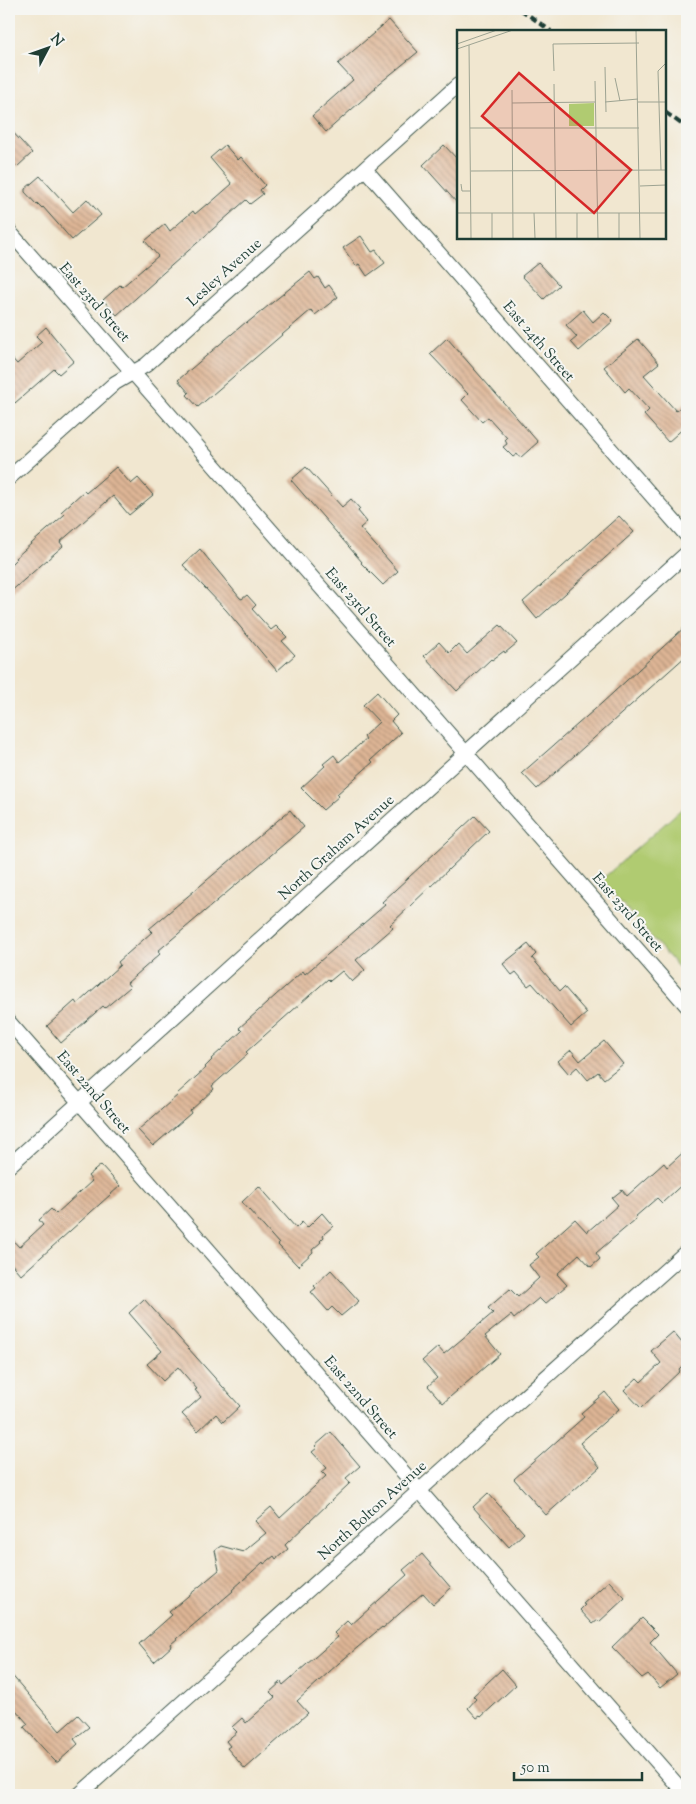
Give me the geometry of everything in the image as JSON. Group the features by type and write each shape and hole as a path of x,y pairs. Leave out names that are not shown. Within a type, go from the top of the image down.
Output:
{"street":[{"name":"Lesley Avenue","path":"9,478 115,383 146,365 457,86"},
{"name":"East 24th Street","path":"365,169 687,536"},
{"name":"East 23rd Street","path":"9,231 687,1006"},
{"name":"North Graham Avenue","path":"9,1166 687,554"},
{"name":"East 22nd Street","path":"9,1022 686,1795"},
{"name":"North Bolton Avenue","path":"79,1795 687,1251"}],"green space":[{"path":"687,804 687,977 601,880"}],"building":[{"path":"389,20 418,52 375,87 326,132 312,116 353,80 338,64"},
{"path":"9,128 32,153 17,167 9,158"},
{"path":"225,145 238,160 241,157 265,185 260,190 263,194 250,204 246,200 117,315 103,300 120,285 122,287 158,256 145,241 165,224 170,231 193,211 195,214 208,205 232,184 210,158"},
{"path":"444,145 457,159 457,203 423,165"},
{"path":"40,176 73,212 87,199 101,215 72,240 43,207 36,204 25,192 25,189"},
{"path":"361,236 372,252 376,250 385,263 367,276 359,264 356,266 343,248"},
{"path":"538,263 559,285 544,299 522,276"},
{"path":"310,272 315,279 318,277 325,288 329,285 338,297 315,315 311,310 198,407 187,395 189,393 178,380 246,322"},
{"path":"583,310 593,322 604,312 613,321 579,351 571,342 577,337 566,325"},
{"path":"46,327 74,361 59,374 54,369 15,403 9,396 9,355 17,364 42,342 36,336"},
{"path":"447,338 538,442 520,458 517,454 513,457 503,447 507,444 505,440 507,438 488,417 482,422 462,400 468,394 430,354"},
{"path":"638,339 659,363 644,375 676,411 687,401 687,425 668,442 644,415 649,410 629,388 625,392 604,367"},
{"path":"116,467 131,484 138,478 153,495 129,515 113,496 60,542 63,546 9,593 9,566 15,558 64,515 61,512 84,491 86,493"},
{"path":"306,467 342,507 351,499 360,509 358,511 367,522 360,528 398,571 383,585 361,563 291,480"},
{"path":"619,516 634,532 537,619 523,602"},
{"path":"200,549 240,598 242,599 247,595 256,605 252,609 271,630 276,626 287,637 282,641 295,655 277,671 226,610 183,565"},
{"path":"500,625 517,643 505,653 504,651 491,659 457,691 424,656 439,642 449,653 458,644 467,654"},
{"path":"687,625 687,655 537,789 522,773"},
{"path":"377,692 397,715 391,721 401,733 371,760 373,762 337,794 339,796 323,810 301,788 334,755 339,762 366,739 364,736 379,722 363,705"},
{"path":"290,810 304,827 158,951 160,954 127,983 130,987 105,1008 103,1006 61,1043 47,1026 75,1001 77,1004 120,965 118,962 152,932 149,929"},
{"path":"475,816 489,831 390,925 393,928 356,960 365,970 352,982 342,971 330,981 328,979 246,1052 248,1054 212,1086 214,1089 190,1111 191,1113 153,1146 138,1130 206,1068 211,1059 242,1031 239,1028 303,971 305,974 385,905 382,902"},
{"path":"528,944 536,954 532,958 560,991 564,987 587,1013 571,1027 532,983 528,986 516,972 512,975 503,964"},
{"path":"604,1041 623,1064 604,1079 598,1072 588,1080 577,1067 569,1074 558,1061 571,1050 580,1061"},
{"path":"687,1149 687,1180 662,1203 657,1198 635,1217 636,1219 596,1253 600,1259 591,1267 579,1254 557,1274 567,1285 545,1304 539,1298 514,1319 511,1315 485,1336 500,1354 443,1403 428,1386 437,1378 422,1361 438,1347 444,1354 493,1313 488,1308 510,1289 518,1297 539,1278 529,1265 539,1257 536,1254 575,1219 587,1232 618,1205 612,1198 622,1190 627,1196 664,1163 667,1167"},
{"path":"101,1165 120,1186 21,1275 9,1261 9,1236 19,1247 43,1225 39,1220 51,1209 56,1214 92,1181 88,1176"},
{"path":"259,1186 296,1228 302,1222 307,1228 322,1213 333,1226 323,1235 324,1237 321,1242 312,1250 313,1252 298,1266 242,1202"},
{"path":"331,1270 359,1301 341,1316 332,1307 328,1311 311,1292 316,1288 314,1286"},
{"path":"144,1299 240,1406 223,1422 216,1414 198,1431 182,1414 201,1397 195,1390 197,1389 178,1367 163,1381 147,1364 162,1351 129,1313"},
{"path":"673,1332 687,1349 687,1361 679,1369 680,1371 641,1408 624,1390 637,1378 641,1382 661,1363 651,1351"},
{"path":"605,1392 619,1409 580,1443 600,1467 546,1515 514,1479 584,1417 581,1413"},
{"path":"331,1432 360,1466 346,1478 350,1483 285,1545 288,1549 276,1559 274,1556 264,1564 263,1562 233,1591 171,1644 172,1646 154,1662 139,1644 172,1615 169,1612 219,1570 215,1550 221,1546 243,1552 266,1533 255,1521 271,1507 280,1518 326,1476 322,1472 327,1468 312,1452 317,1448 315,1446"},
{"path":"488,1493 524,1533 509,1547 473,1507"},
{"path":"422,1554 451,1588 433,1604 423,1593 339,1663 297,1701 308,1713 245,1769 227,1748 230,1746 226,1741 237,1732 232,1727 242,1718 246,1723 275,1697 270,1692 281,1682 283,1685 338,1637 334,1633 347,1621 351,1625 407,1575 403,1570"},
{"path":"609,1581 625,1598 599,1622 598,1620 593,1624 580,1610 585,1605 583,1604"},
{"path":"642,1618 658,1634 650,1642 677,1674 660,1688 648,1674 642,1678 612,1647"},
{"path":"502,1669 516,1685 481,1717 477,1718 468,1708 476,1699 473,1696"},
{"path":"9,1672 60,1731 78,1715 89,1727 74,1739 78,1744 58,1762 52,1758 24,1727 28,1724 9,1702"}],"railway":[{"path":"520,9 550,30"},
{"path":"666,113 687,128"}]}
